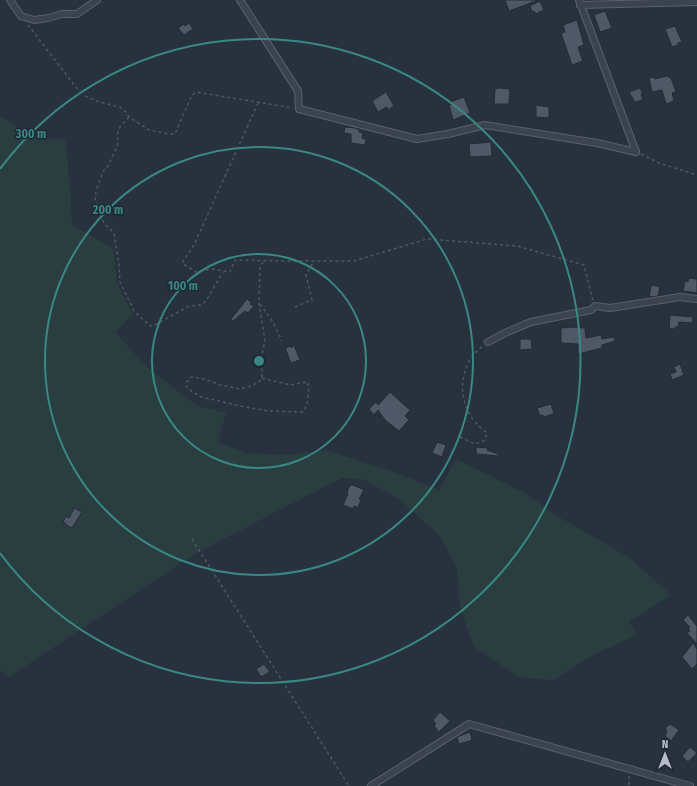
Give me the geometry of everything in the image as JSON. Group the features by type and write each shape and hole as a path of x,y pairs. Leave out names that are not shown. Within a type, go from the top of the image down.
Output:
{"street":[{"path":"10,0 21,16 34,20 62,14 77,14 97,0"},
{"path":"240,0 298,91 299,109 417,139 448,134 485,125 597,143 636,152"},
{"path":"636,152 580,2 697,2"},
{"path":"488,342 531,322 591,310 595,306 610,308 680,297 697,299"},
{"path":"371,786 469,724 690,786"}],"path":[{"path":"21,16 78,90"},
{"path":"85,96 99,102 120,107 129,117 149,130 168,134 175,134 192,95 196,92 299,109"},
{"path":"258,103 194,245 182,263 196,272 212,269 230,272 235,260 354,261 427,239 517,246 584,265 595,306"},
{"path":"129,117 120,127 117,135 117,146 107,168 103,173 95,198 104,223 114,233 120,282 134,311 150,326 153,326 189,306 201,305 206,301 224,271"},
{"path":"636,152 660,163 697,175"},
{"path":"262,378 290,385 308,382 309,393 306,408 303,412 269,411 201,397 187,388 186,383 191,377 205,379 220,385 240,389 259,382 262,378 262,355 265,340 259,303 260,266 264,261"},
{"path":"295,307 312,300 306,275 314,261"},
{"path":"259,303 273,322 282,341"},
{"path":"460,437 475,444 484,441 487,433 470,416 462,397 462,384 465,372 474,352 488,342"},
{"path":"192,539 349,786"},
{"path":"627,768 630,776 629,786"}],"green space":[{"path":"0,116 37,139 65,139 71,196 72,225 113,248 117,284 133,314 115,332 148,368 197,406 226,413 218,442 246,453 286,455 325,450 389,470 439,490 456,459 523,492 559,517 630,558 671,595 629,622 637,635 595,654 553,680 519,677 474,647 460,607 457,568 439,535 399,499 362,479 342,478 196,553 9,677 0,670"}],"building":[{"path":"505,0 536,0 536,1 509,11"},
{"path":"540,1 544,10 536,14 534,11 532,12 530,6"},
{"path":"605,11 612,28 600,32 594,15"},
{"path":"577,20 584,45 578,47 583,61 572,65 561,33 565,32 563,25"},
{"path":"189,23 193,29 184,35 178,28"},
{"path":"675,26 682,42 672,47 665,29"},
{"path":"666,76 671,78 676,92 672,93 674,101 666,104 662,90 652,92 649,78 654,77 655,79"},
{"path":"640,88 643,94 641,94 643,100 635,102 629,92"},
{"path":"495,89 510,89 509,104 494,104"},
{"path":"386,92 394,106 388,110 387,107 378,112 372,101"},
{"path":"464,97 470,113 453,120 449,105 452,104 450,102"},
{"path":"536,105 549,107 549,118 536,117"},
{"path":"345,127 355,128 359,130 359,132 363,133 362,138 366,139 365,145 351,143 351,134 344,133"},
{"path":"491,142 492,156 470,157 469,144"},
{"path":"689,278 697,279 697,293 683,291 685,281 688,282"},
{"path":"653,285 660,287 658,296 649,297 651,286"},
{"path":"247,299 252,303 250,304 254,306 248,313 245,311 233,321 231,319"},
{"path":"670,315 693,317 692,323 679,322 678,327 675,327 675,329 669,329"},
{"path":"561,328 585,328 586,338 601,335 602,339 614,337 615,341 602,345 602,348 578,354 578,344 561,343"},
{"path":"520,339 531,339 532,349 520,350"},
{"path":"293,343 300,360 291,363 285,348 292,346 292,348"},
{"path":"680,364 684,375 672,380 670,374 676,372 674,367"},
{"path":"390,392 410,410 405,416 409,420 399,431 385,420 378,410 374,415 369,409 376,402 378,405"},
{"path":"551,404 554,414 543,417 543,415 540,416 537,408"},
{"path":"437,442 446,445 442,457 432,453"},
{"path":"476,447 488,448 487,450 498,454 498,456 476,454"},
{"path":"350,485 364,490 359,499 361,499 358,508 354,506 353,509 343,505"},
{"path":"74,508 82,512 72,528 63,522 66,516 69,518"},
{"path":"688,615 697,626 697,644 687,633 690,631 688,628 690,627 683,620"},
{"path":"693,643 697,649 697,664 692,669 682,657"},
{"path":"264,664 270,672 261,677 256,669"},
{"path":"440,712 450,721 439,732 434,726 436,724 433,720"},
{"path":"670,724 679,730 671,741 665,736 667,731 665,728"},
{"path":"470,732 472,739 459,744 457,737"},
{"path":"690,747 697,753 688,762 682,756"}]}
